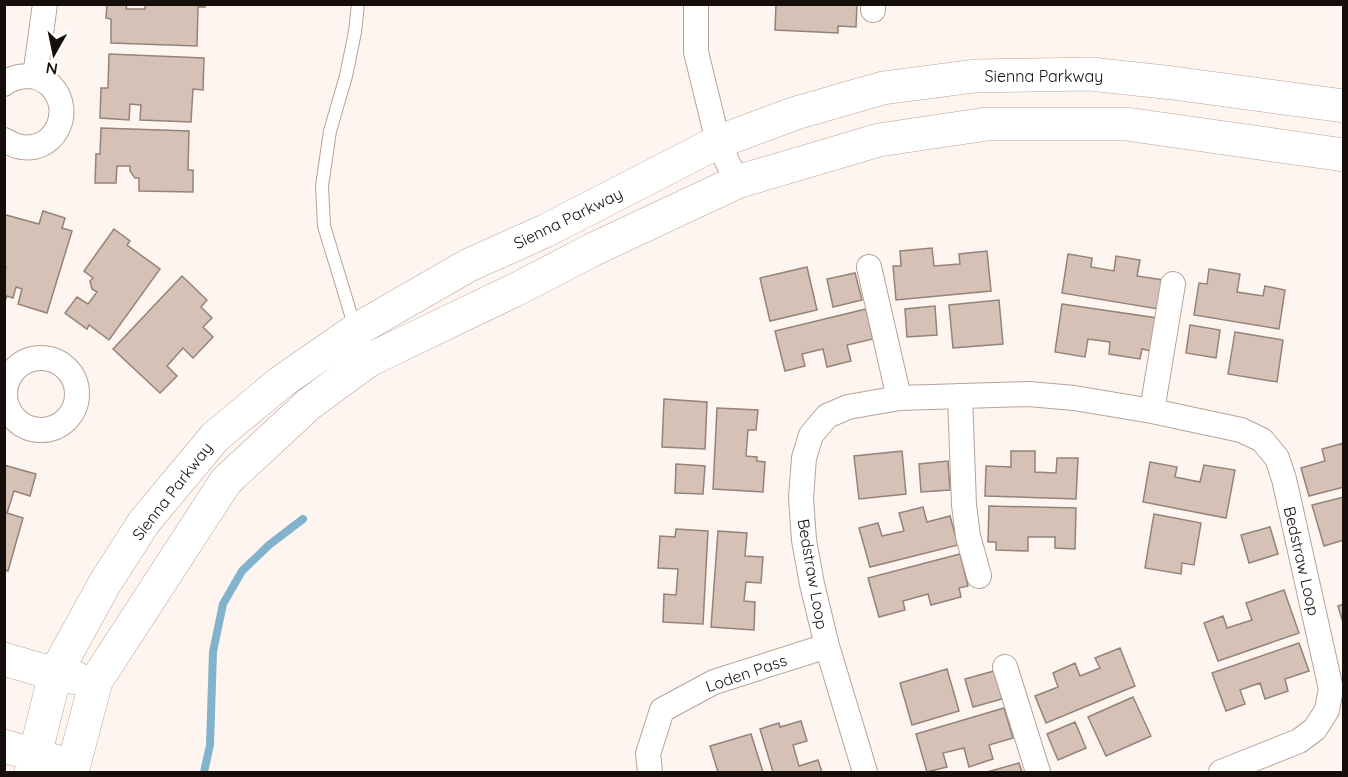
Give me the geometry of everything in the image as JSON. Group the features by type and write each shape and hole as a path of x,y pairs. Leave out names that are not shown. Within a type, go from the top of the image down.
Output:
{"main road":[{"name":"Sienna Parkway","path":"73,770 96,681 226,481 309,404 363,345 469,265 545,231 718,142 796,113 883,88 975,76 1090,74 1344,106"},
{"name":"Sienna Parkway","path":"23,758 55,674 105,583 144,522 215,437 280,382 363,345 519,288 592,250 737,182 879,140 987,124 1126,124 1344,155"},
{"path":"4,659 55,674 96,681"},
{"path":"23,758 73,770"}],"street":[{"path":"35,76 45,4"},
{"path":"696,4 696,52 718,142 737,182"},
{"path":"4,84 8,80 21,76 35,76 48,83 58,93 62,106 62,120 56,133 45,142 32,147 18,146 4,140"},
{"path":"868,267 899,398"},
{"path":"1152,411 1173,284"},
{"name":"Bedstraw Loop","path":"865,772 827,646 804,540 801,498 804,458 811,435 827,416 848,407 899,398 1029,394 1074,398 1152,411 1241,430 1262,440 1277,459 1284,479 1331,689 1327,710 1316,729 1257,765 1221,772"},
{"path":"960,396 964,505 968,536 979,576"},
{"name":"Loden Pass","path":"650,772 648,754 662,710 714,682 827,646"},
{"path":"1005,667 1038,772"}],"lane":[{"path":"358,4 348,65 330,131 322,186 324,226 363,345"}],"building":[{"path":"107,4 127,4 126,9 145,9 145,4 205,4 205,7 198,7 197,46 111,43 111,19 106,18"},
{"path":"776,4 857,4 856,27 838,26 838,33 775,30"},
{"path":"109,54 204,58 203,90 193,89 191,122 140,120 141,105 130,104 129,120 100,118 101,88 108,88"},
{"path":"101,128 189,131 188,170 193,170 193,192 139,191 139,178 135,178 130,171 130,166 117,166 116,183 95,183 96,154 100,154"},
{"path":"43,211 65,218 62,228 72,231 47,313 18,304 22,289 16,287 13,298 7,296 4,303 6,267 4,266 4,220 6,215 39,224"},
{"path":"114,229 130,241 127,245 160,269 109,340 89,325 87,329 65,313 77,297 88,304 97,292 92,289 90,281 93,278 84,271"},
{"path":"932,248 934,266 960,264 959,254 987,251 991,291 896,300 893,266 901,266 900,251"},
{"path":"1068,254 1092,258 1091,267 1114,271 1116,256 1140,260 1137,276 1163,280 1158,309 1062,293"},
{"path":"807,267 817,310 770,321 760,278"},
{"path":"1209,269 1240,274 1237,292 1263,296 1265,286 1285,290 1279,329 1194,315 1199,283 1207,284"},
{"path":"855,273 862,300 833,307 827,279"},
{"path":"182,276 207,300 201,307 212,318 203,327 213,337 193,358 183,348 167,366 177,376 160,393 113,349"},
{"path":"999,300 1003,344 953,348 949,305"},
{"path":"1062,304 1157,318 1151,351 1142,349 1140,359 1109,354 1110,342 1088,339 1085,357 1055,352"},
{"path":"935,306 937,335 907,337 905,309"},
{"path":"866,309 873,339 847,345 851,361 827,367 823,349 802,354 805,366 785,371 775,331"},
{"path":"1190,325 1220,330 1216,358 1186,353"},
{"path":"1235,332 1283,340 1277,382 1228,374"},
{"path":"664,399 707,402 705,449 662,447"},
{"path":"717,408 758,410 756,430 748,430 746,456 757,457 757,461 765,462 763,492 713,489"},
{"path":"1344,443 1344,487 1309,496 1301,468 1325,461 1322,449"},
{"path":"902,451 906,494 859,499 854,456"},
{"path":"1011,451 1035,451 1035,472 1056,473 1057,458 1078,458 1076,499 985,496 986,466 1011,467"},
{"path":"948,461 950,490 921,492 919,464"},
{"path":"1150,462 1177,467 1175,477 1200,482 1204,465 1235,470 1226,518 1143,502"},
{"path":"676,464 705,466 703,494 675,493"},
{"path":"4,465 36,474 30,496 14,491 7,513 23,518 8,571 4,570"},
{"path":"1344,497 1344,540 1324,546 1312,505"},
{"path":"989,506 1076,508 1075,549 1055,548 1055,537 1028,537 1028,551 996,550 996,542 988,542"},
{"path":"923,507 927,522 950,516 958,545 870,567 859,528 878,523 882,536 904,531 899,513"},
{"path":"1154,514 1201,523 1194,565 1182,563 1181,574 1145,568"},
{"path":"1270,527 1278,554 1249,563 1241,535"},
{"path":"676,529 708,531 703,624 663,622 664,594 676,595 678,569 658,568 660,536 675,537"},
{"path":"718,531 747,533 745,556 763,557 761,583 746,582 744,601 755,602 754,630 711,627"},
{"path":"960,554 968,586 959,588 961,597 931,605 928,594 903,601 905,610 879,617 868,578"},
{"path":"1284,590 1299,633 1218,661 1204,623 1223,616 1227,628 1252,620 1246,603"},
{"path":"1344,604 1344,626 1338,606"},
{"path":"1299,643 1309,671 1285,679 1288,691 1265,699 1260,683 1240,690 1245,704 1226,711 1212,673"},
{"path":"1120,648 1135,686 1046,723 1035,696 1058,687 1053,673 1075,663 1080,676 1100,668 1095,658"},
{"path":"947,669 959,711 912,725 900,683"},
{"path":"994,671 1002,699 973,707 965,679"},
{"path":"1133,697 1151,736 1106,756 1088,717"},
{"path":"1004,708 1013,738 989,745 993,759 969,767 964,748 943,753 947,767 927,772 916,734"},
{"path":"801,721 807,741 793,745 799,766 818,760 822,772 773,772 760,729 779,723 780,727"},
{"path":"1075,722 1086,748 1058,760 1047,734"},
{"path":"751,734 763,772 718,772 710,746"},
{"path":"1019,763 1022,772 987,772"}],"waterway":[{"path":"204,772 210,745 213,652 223,604 242,571 269,545 303,519"}]}
